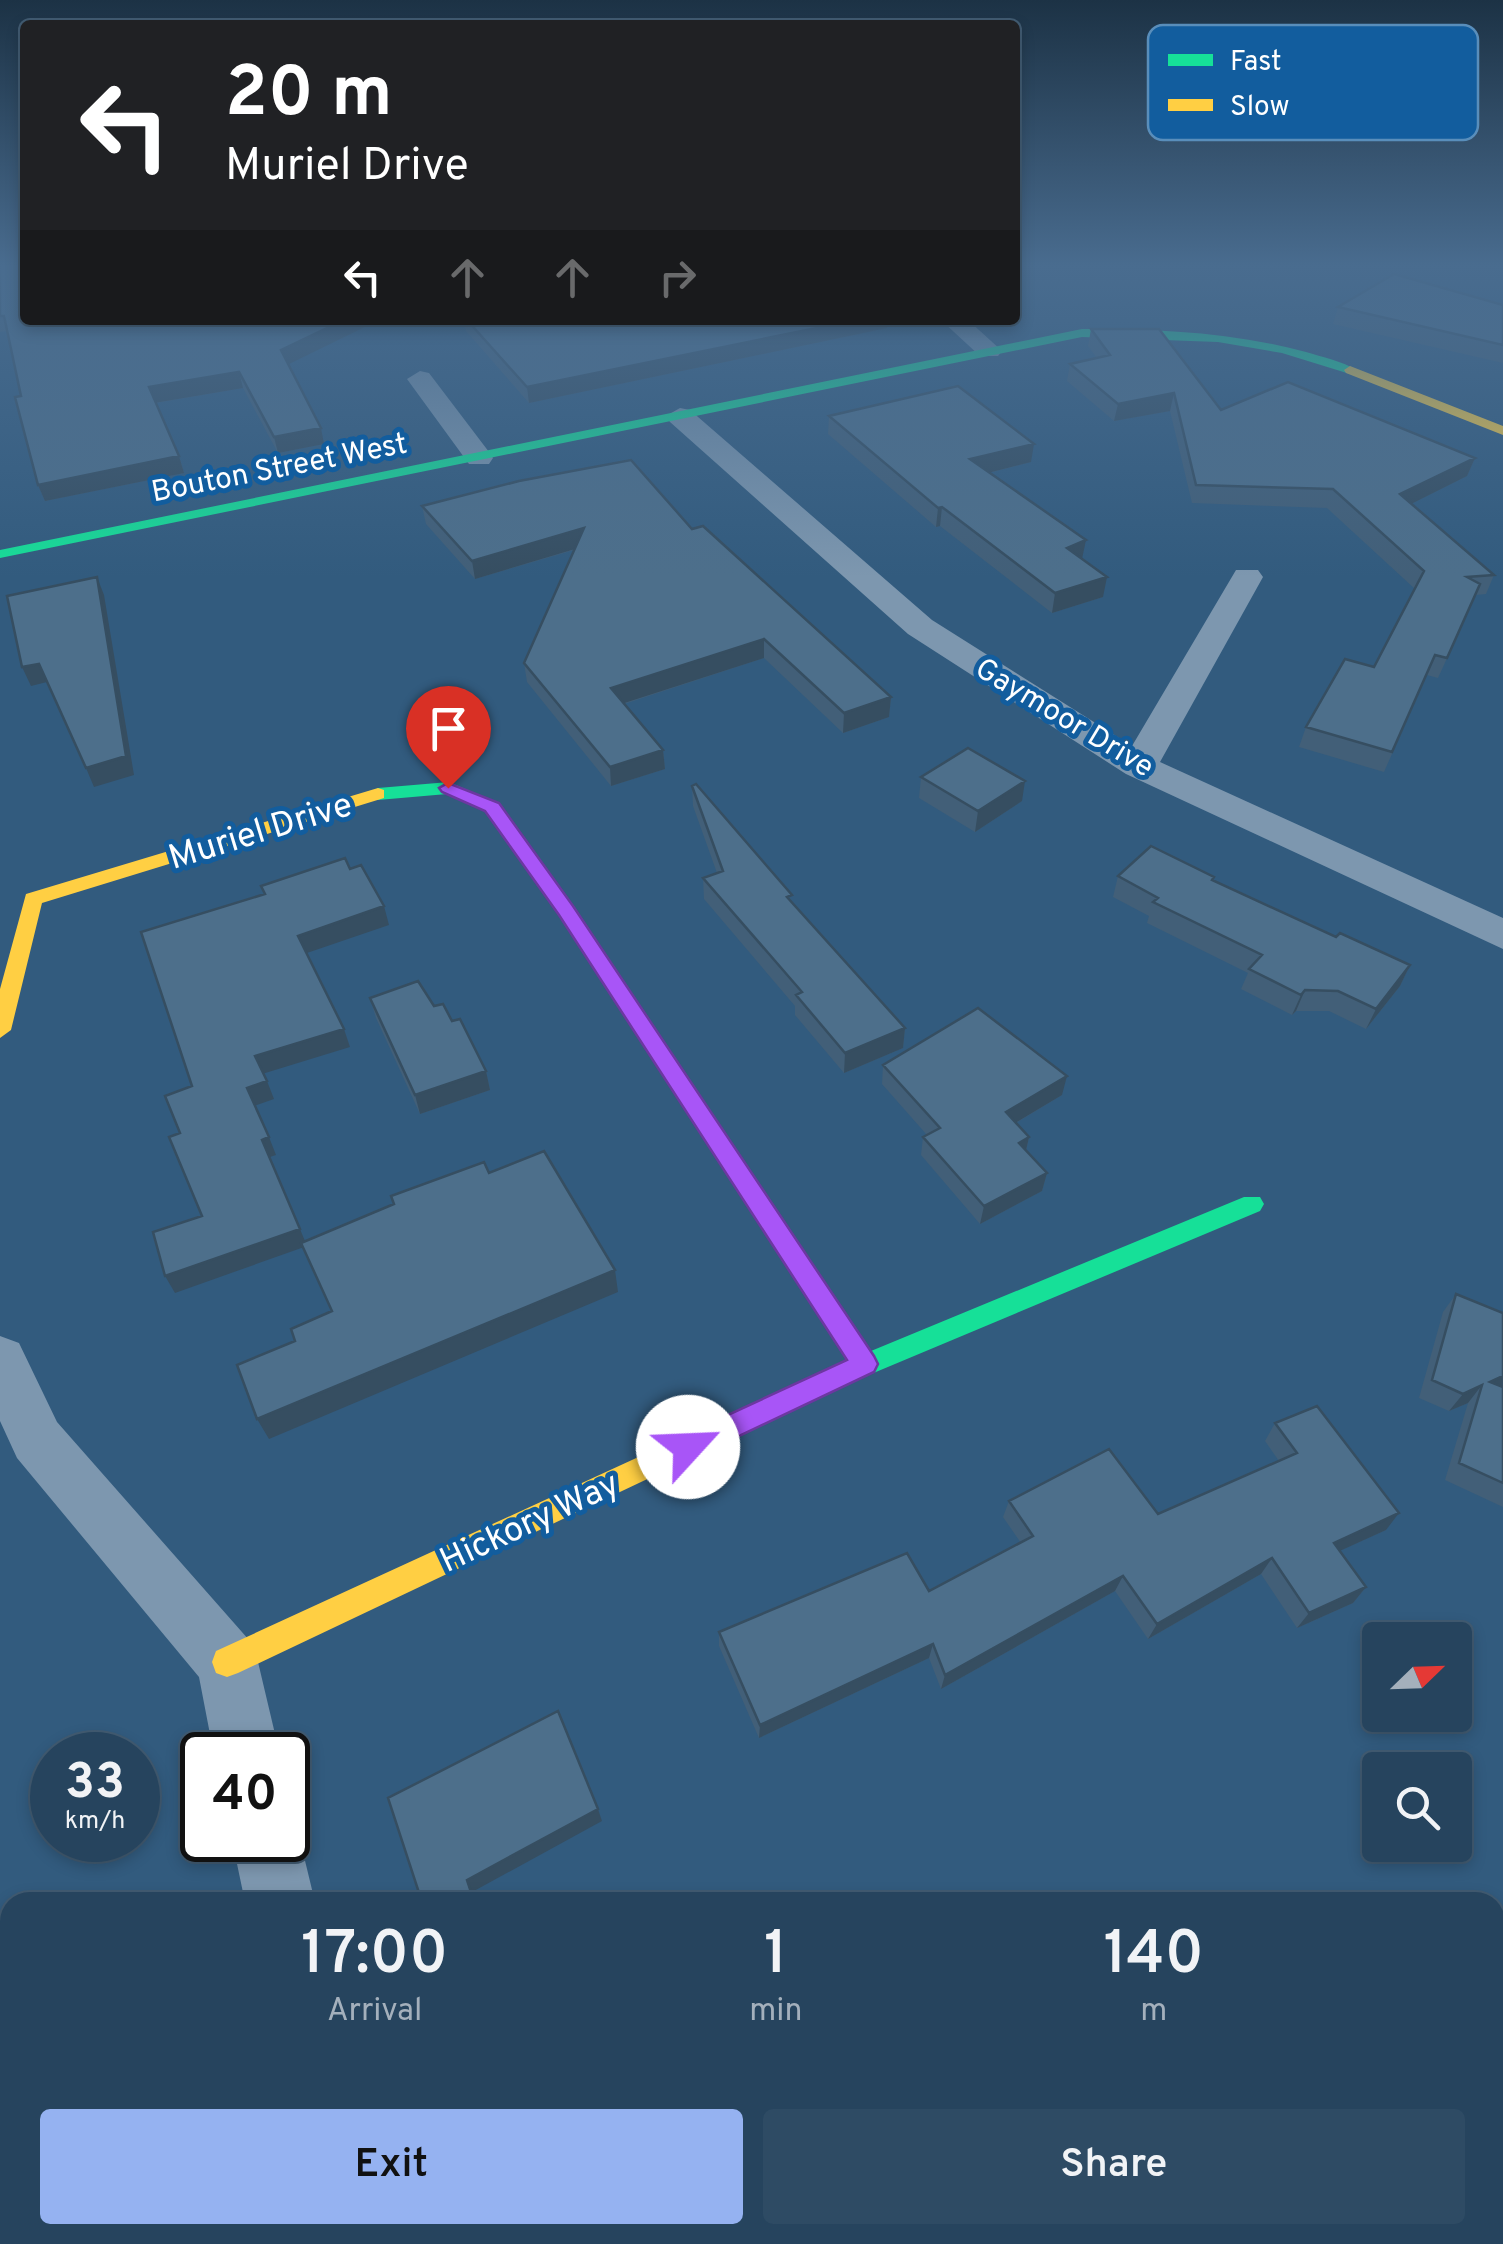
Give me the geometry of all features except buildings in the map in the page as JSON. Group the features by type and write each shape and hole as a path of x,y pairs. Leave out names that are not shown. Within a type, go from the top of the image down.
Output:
{"street":[{"name":"Bouton Street West","path":"0,554 910,368"},
{"name":"Bouton Street West","path":"1342,368 1503,432"},
{"path":"420,379 479,458"},
{"name":"Gaymoor Drive","path":"680,416 920,627 1139,766 1503,935"},
{"path":"1139,766 1247,577"},
{"name":"Muriel Drive","path":"0,1030 33,899 391,790 448,788 492,807 577,926 865,1364"},
{"name":"Hickory Way","path":"226,1662 865,1364 1252,1204"},
{"path":"0,1360 37,1440 226,1662 242,1732"},
{"path":"271,1862 278,1892"}],"traffic: fast":[{"path":"0,554 912,368"},
{"path":"1343,368 1350,370"},
{"path":"378,794 449,788 492,807 566,910 865,1364"},
{"path":"843,1374 1252,1204"}],"traffic: slow":[{"path":"1350,370 1503,431"},
{"path":"0,1030 33,899 378,794"},
{"path":"227,1662 843,1374"}],"route":[{"path":"448,788 492,807 566,910 865,1364 688,1447"}]}
